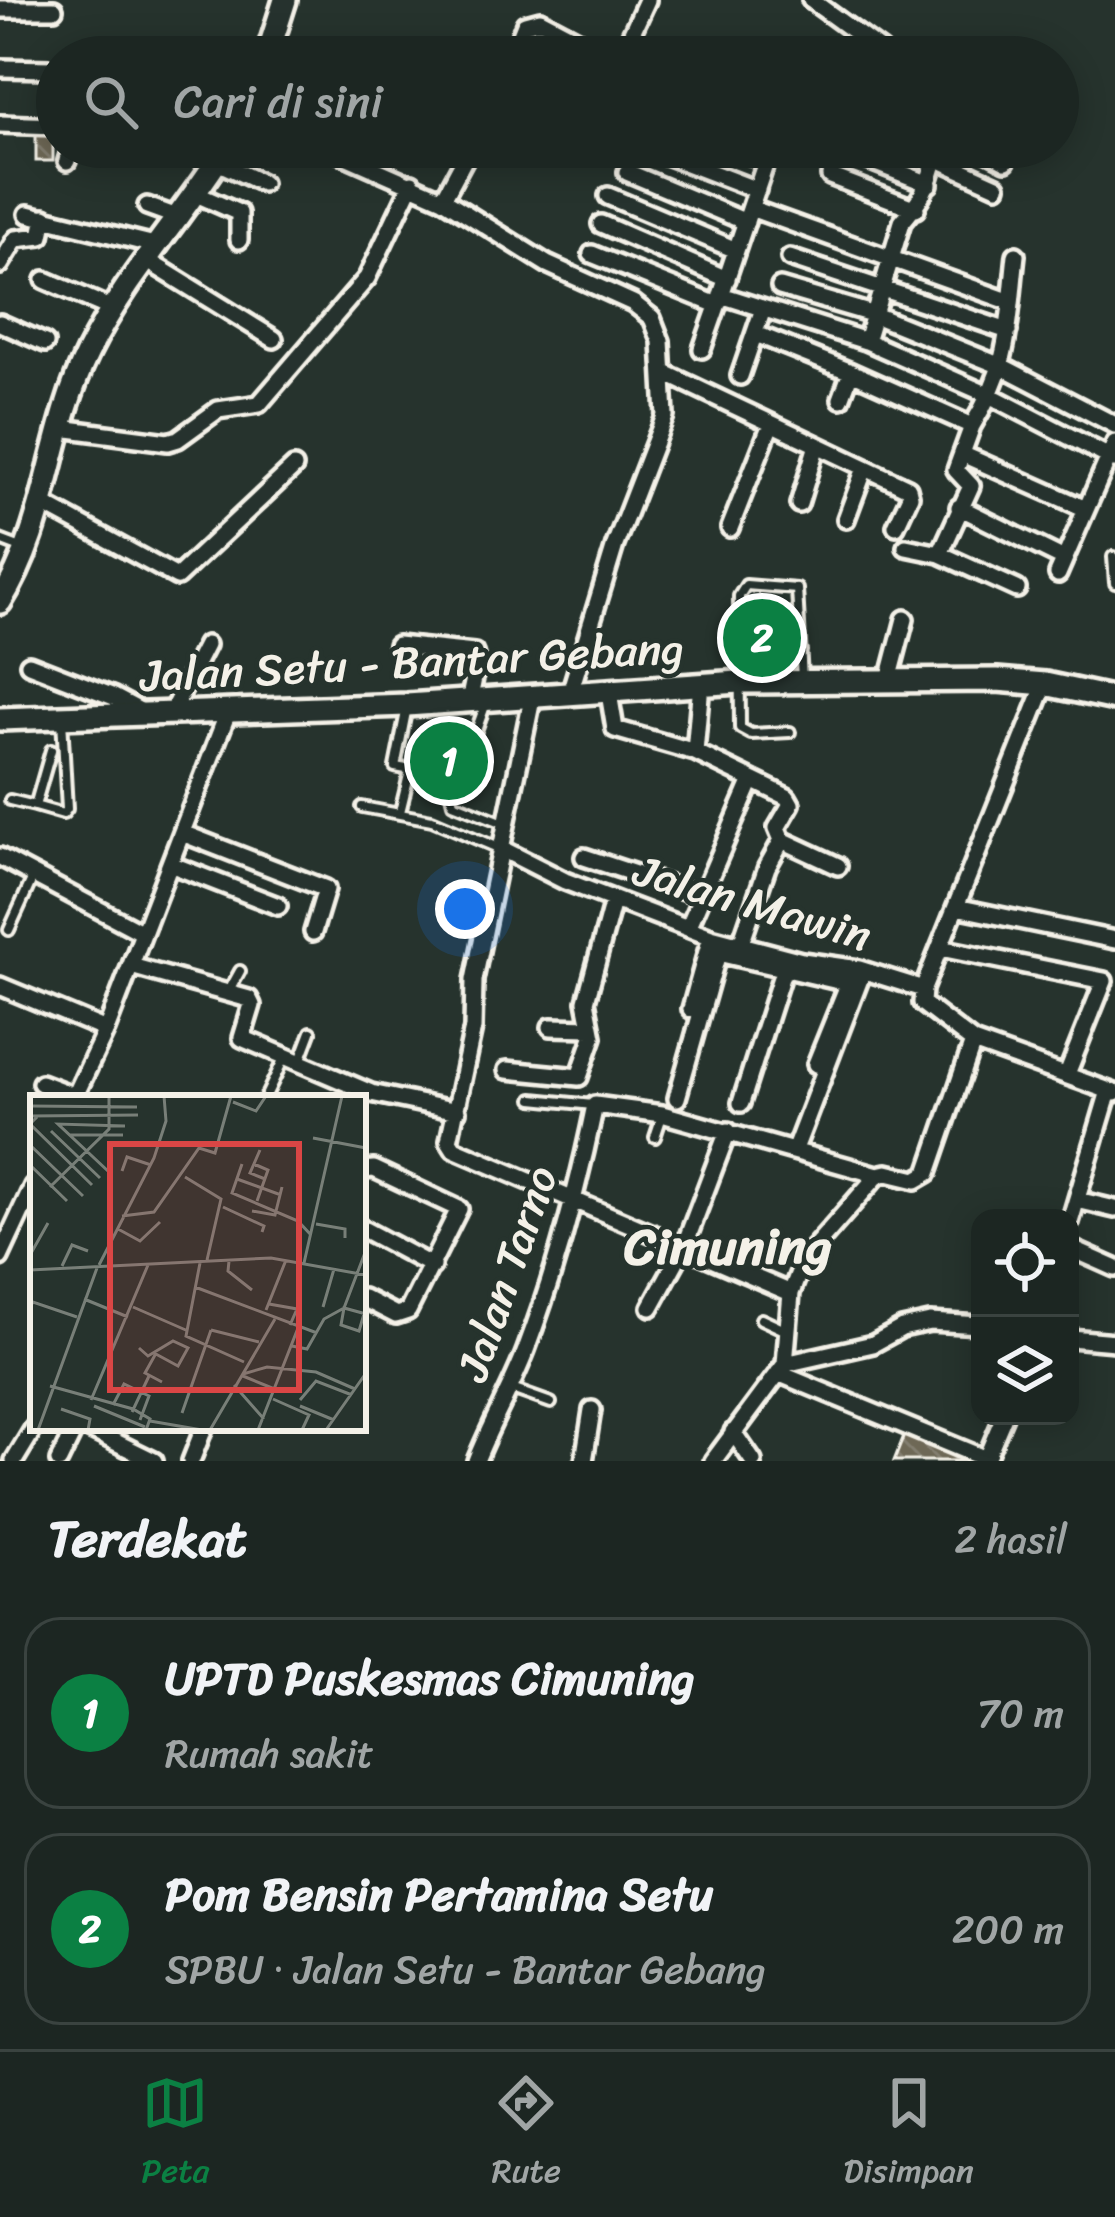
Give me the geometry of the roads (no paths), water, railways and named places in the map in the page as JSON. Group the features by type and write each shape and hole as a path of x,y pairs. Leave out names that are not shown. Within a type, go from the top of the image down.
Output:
{"main road":[{"path":"274,36 285,0"},
{"path":"4,587 28,550 61,428 88,352 112,310 213,168"},
{"name":"Jalan Setu - Bantar Gebang","path":"0,719 532,699 739,682 952,678 1045,684 1115,699"}],"street":[{"path":"630,36 647,0"},
{"path":"811,0 864,36"},
{"path":"0,9 54,10"},
{"path":"520,36 525,24 540,20 572,36"},
{"path":"0,68 36,69"},
{"path":"0,124 36,125"},
{"path":"241,168 262,183"},
{"path":"376,168 443,199 547,264 646,312 657,327 665,373 665,416 615,545 569,696"},
{"path":"443,199 460,168"},
{"path":"700,168 757,190"},
{"path":"702,349 764,168"},
{"path":"832,168 830,176 916,208"},
{"path":"890,168 929,184"},
{"path":"866,341 902,223 916,208 933,168"},
{"path":"957,168 997,186"},
{"path":"628,172 749,215 892,257 1011,302"},
{"path":"61,428 173,441 218,410 259,404 367,278 412,183"},
{"path":"196,194 239,213 239,240"},
{"path":"608,196 736,250"},
{"path":"147,206 180,218"},
{"path":"0,265 16,238 41,236 37,215 153,253 274,339"},
{"path":"601,224 722,293"},
{"path":"592,254 866,341 1113,453 1061,567 958,508"},
{"path":"940,554 971,486 956,470 972,425 991,396 1010,341 1016,255"},
{"path":"790,258 1008,331"},
{"path":"45,280 112,310"},
{"path":"780,287 872,314 1001,366 1115,425"},
{"path":"740,376 764,309"},
{"path":"0,322 45,343"},
{"path":"756,334 972,425"},
{"path":"841,399 851,372"},
{"path":"665,373 910,491 896,526"},
{"path":"730,528 771,424"},
{"path":"799,504 817,446"},
{"path":"962,454 1086,509"},
{"path":"43,504 177,577 294,467"},
{"path":"846,519 865,468"},
{"path":"906,547 940,554 1017,590"},
{"path":"889,680 904,619"},
{"path":"170,715 206,645"},
{"path":"398,645 474,652 478,701"},
{"path":"29,664 114,697 146,715"},
{"path":"695,752 701,684"},
{"path":"1045,684 923,988 922,1003 973,1042 1112,1092 1074,1209"},
{"path":"609,693 615,729 695,752 790,800 777,828 782,840 838,866"},
{"path":"532,699 474,980 473,1028 449,1142 454,1149 574,1202 791,1293"},
{"path":"76,1095 106,1030 228,712"},
{"path":"688,928 752,780"},
{"path":"182,832 326,890 313,932"},
{"path":"740,946 767,867 782,840"},
{"name":"Jalan Mawin","path":"500,848 614,901 711,937 923,988"},
{"path":"0,857 143,933"},
{"path":"584,857 702,896"},
{"path":"170,864 278,906"},
{"path":"614,901 586,1001 593,1037 579,1077 595,1105 662,1114 878,1175 916,1180 928,1173 973,1042"},
{"path":"956,907 1115,940"},
{"path":"662,1114 711,937"},
{"path":"940,948 1104,981 1067,1074"},
{"path":"677,1098 718,953 784,968 856,974"},
{"path":"131,966 251,1001 242,1038 371,1093 457,1111"},
{"path":"741,1103 784,968"},
{"path":"800,1108 856,974"},
{"path":"795,1149 856,974"},
{"path":"0,986 106,1030"},
{"path":"551,1027 591,1028"},
{"path":"507,1070 579,1077"},
{"path":"41,1083 70,1095"},
{"name":"Jalan Tarno","path":"476,1461 525,1354 574,1202 595,1105"},
{"path":"651,1307 684,1247 728,1131"},
{"path":"366,1170 374,1169 459,1209 402,1316 366,1299"},
{"path":"713,1461 782,1368 790,1332 791,1293 812,1249 878,1175"},
{"path":"0,1257 30,1192"},
{"path":"1077,1200 1115,1209"},
{"path":"366,1231 432,1266"},
{"path":"1079,1252 1115,1268"},
{"path":"782,1368 873,1344 902,1328 930,1322 971,1324"},
{"path":"1079,1337 1114,1338"},
{"path":"782,1368 985,1460 1000,1425"},
{"path":"584,1461 592,1410"},
{"path":"14,1461 32,1431"},
{"path":"59,1461 74,1431"},
{"path":"92,1431 128,1455 154,1461"},
{"path":"191,1461 203,1431"},
{"path":"734,1432 753,1461"}],"lane":[{"path":"0,540 28,550"},
{"path":"1113,556 1115,583"},
{"path":"790,732 744,732 740,728 739,596 746,585 797,590 802,682"},
{"path":"738,651 801,651"},
{"path":"478,701 453,803 506,823"},
{"path":"407,705 394,763 397,769 459,778"},
{"path":"10,800 66,813 62,719"},
{"path":"35,806 51,750"},
{"path":"400,812 410,771"},
{"path":"362,807 400,812 500,848"},
{"path":"9,930 33,876"},
{"path":"228,992 240,971"},
{"path":"267,1095 311,1032"},
{"path":"533,1099 595,1105"},
{"path":"655,1137 662,1114"},
{"path":"761,1319 790,1332"},
{"path":"508,1387 551,1403"}],"place":[{"name":"Pom Bensin Pertamina Setu","path":"762,638"},
{"name":"UPTD Puskesmas Cimuning","path":"449,761"}],"district":[{"name":"Cimuning","path":"728,1246"}]}
